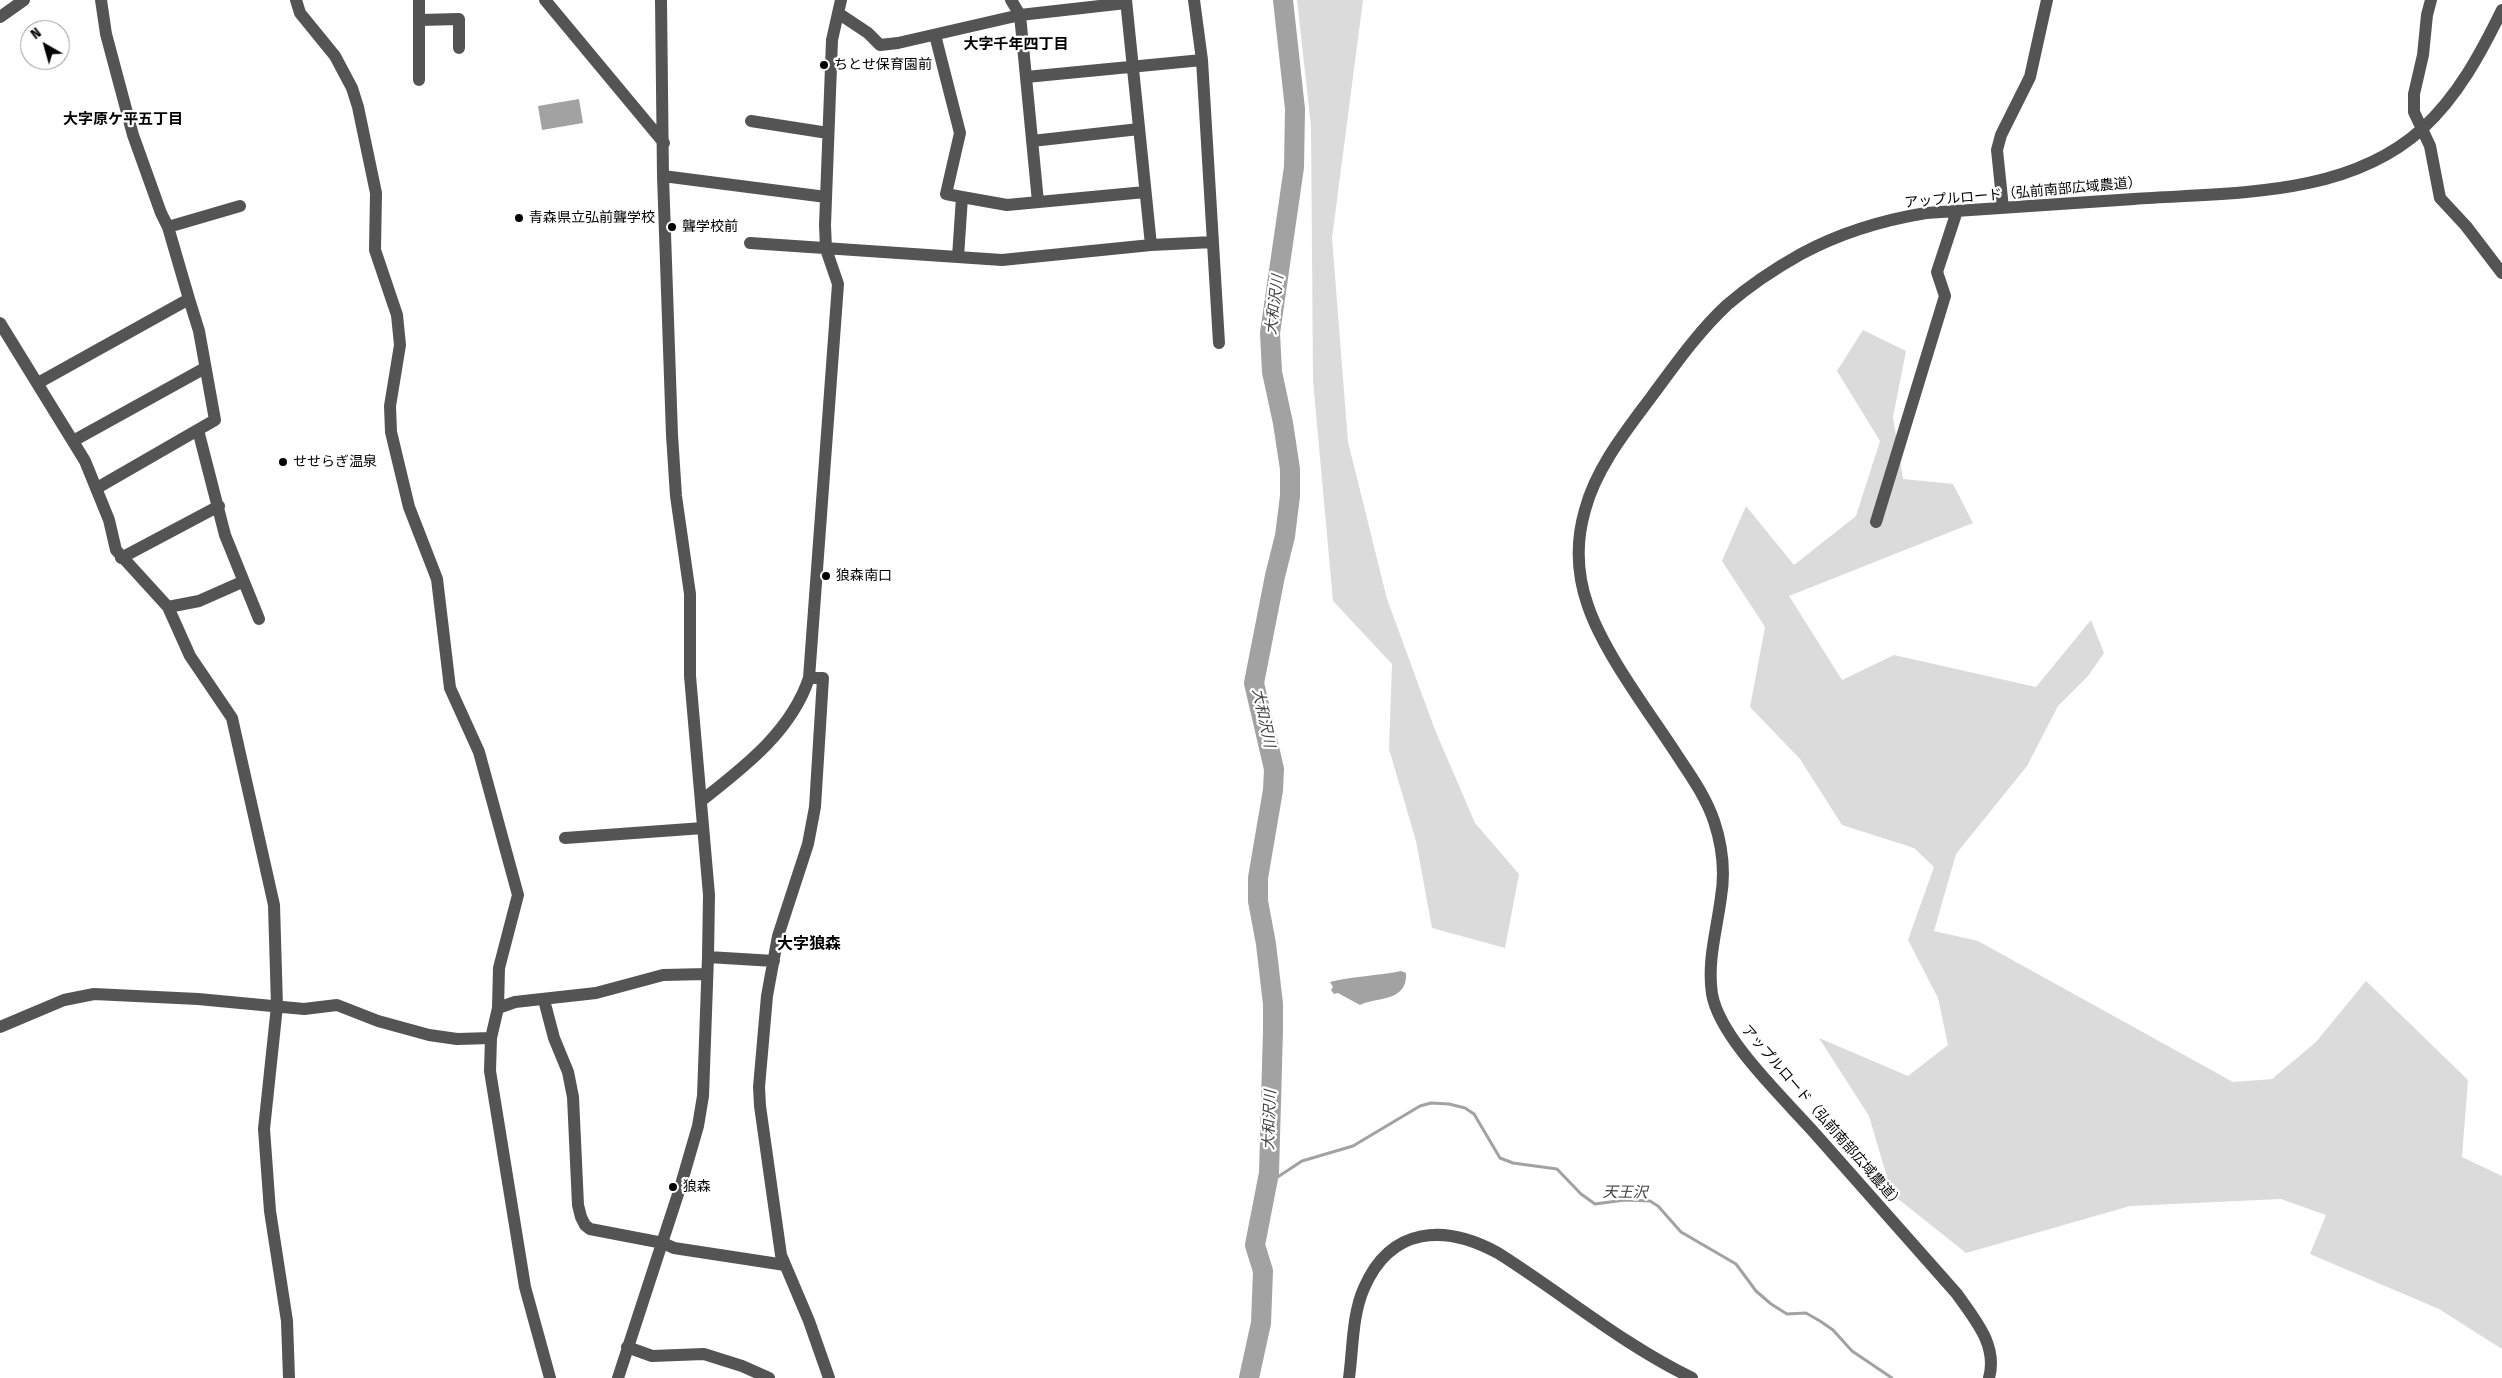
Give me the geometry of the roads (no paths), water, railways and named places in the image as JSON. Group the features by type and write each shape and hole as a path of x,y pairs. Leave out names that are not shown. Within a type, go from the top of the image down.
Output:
{"street":[{"path":"0,17 24,0"},
{"path":"97,488 215,420 199,331 168,227 161,213 133,135 106,34 102,0"},
{"path":"296,0 300,13 335,56 352,88 358,107 376,194 376,250 397,315 400,346 390,406 391,432 409,507 437,578 450,688 478,752 518,895 499,968 498,1008 491,1038 490,1071 516,1242 525,1287 550,1378"},
{"path":"419,0 419,80"},
{"path":"545,0 664,143"},
{"path":"618,1378 698,1126 703,1096 708,957 709,895 690,676 690,594 674,471 663,176 661,0"},
{"path":"701,801 768,744 800,698 809,678 838,284 826,249 824,225 832,40 841,0"},
{"path":"1012,0 1020,15 1038,202"},
{"path":"1194,0 1202,60 1219,343"},
{"path":"2003,208 1997,150 2001,136 2030,77 2047,0"},
{"path":"2420,0 2427,15"},
{"path":"2431,0 2427,15 2423,55 2414,94 2414,112 2430,146 2440,198 2466,226 2502,273"},
{"path":"838,13 880,45 898,43 1020,15 1126,2 1151,245"},
{"name":"アップルロード（弘前南部広域農道）","path":"1990,1378 1993,1365 1989,1344 1980,1327 1957,1294 1755,1065 1722,1021 1713,996 1711,968 1722,893 1722,867 1714,822 1696,783 1620,666 1598,628 1586,600 1579,558 1580,532 1585,509 1593,487 1610,457 1682,355 1727,305 1778,268 1828,241 1896,218 1957,211 2252,191 2326,179 2361,167 2388,153 2421,130 2443,107 2475,62 2502,10"},
{"path":"420,20 459,19 459,48"},
{"path":"935,35 960,133 946,194 1007,205 1145,192"},
{"path":"1026,77 1202,60"},
{"path":"750,121 828,133"},
{"path":"1032,141 1139,129"},
{"path":"663,176 826,197"},
{"path":"958,257 962,198"},
{"path":"168,227 240,206"},
{"path":"1876,522 1945,296 1937,272 1957,211"},
{"path":"750,243 1002,260 1151,245 1213,242"},
{"path":"38,383 189,299"},
{"path":"0,323 73,441 97,488 109,520 116,550 121,558 168,607 190,656 232,718 272,895 276,1006 264,1130 270,1211 287,1321 289,1378"},
{"path":"73,441 206,368"},
{"path":"198,430 225,535 242,582 259,619"},
{"path":"121,558 219,506"},
{"path":"168,607 199,601 242,582"},
{"path":"809,678 823,678 815,807 808,844 785,912 774,961 768,996 760,1106 781,1255 809,1321 829,1378"},
{"path":"565,838 703,828"},
{"path":"708,957 774,961"},
{"path":"498,1008 515,1002 596,993 663,975 707,974"},
{"path":"0,1027 64,1000 94,994 276,1006 304,1010 337,1005 378,1020 429,1035 457,1039 491,1038"},
{"path":"544,1000 554,1038 568,1072 573,1097 578,1205 585,1226 590,1229 662,1243 674,1248 785,1265"},
{"path":"1349,1378 1359,1305 1371,1274 1395,1248 1424,1235 1442,1234 1480,1243 1498,1253 1626,1341 1661,1363 1692,1378"},
{"path":"627,1347 652,1356 704,1354 742,1366 769,1378"}],"waterway":[{"name":"大和沢川","path":"1249,1378 1261,1323 1263,1271 1255,1245 1269,1173 1273,1030 1273,1004 1266,944 1258,901 1258,878 1273,790 1274,769 1254,683 1275,576 1285,536 1290,496 1290,469 1283,423 1272,372 1270,333 1294,167 1295,109 1283,0"},
{"name":"天王沢","path":"1267,1184 1302,1161 1353,1146 1420,1106 1431,1103 1449,1104 1465,1108 1474,1114 1500,1158 1513,1163 1557,1169 1581,1194 1595,1204 1625,1200 1650,1201 1658,1206 1681,1232 1736,1264 1756,1291 1771,1304 1787,1314 1806,1313 1820,1321 1833,1330 1852,1351 1892,1378"}],"place":[{"name":"ちとせ保育園前","path":"824,65"},
{"name":"青森県立弘前聾学校","path":"519,218"},
{"name":"聾学校前","path":"672,227"},
{"name":"せせらぎ温泉","path":"283,462"},
{"name":"狼森南口","path":"826,576"},
{"name":"狼森","path":"673,1187"}],"district":[{"name":"大字千年四丁目","path":"1016,45"},
{"name":"大字原ケ平五丁目","path":"123,120"},
{"name":"大字狼森","path":"809,945"}]}
